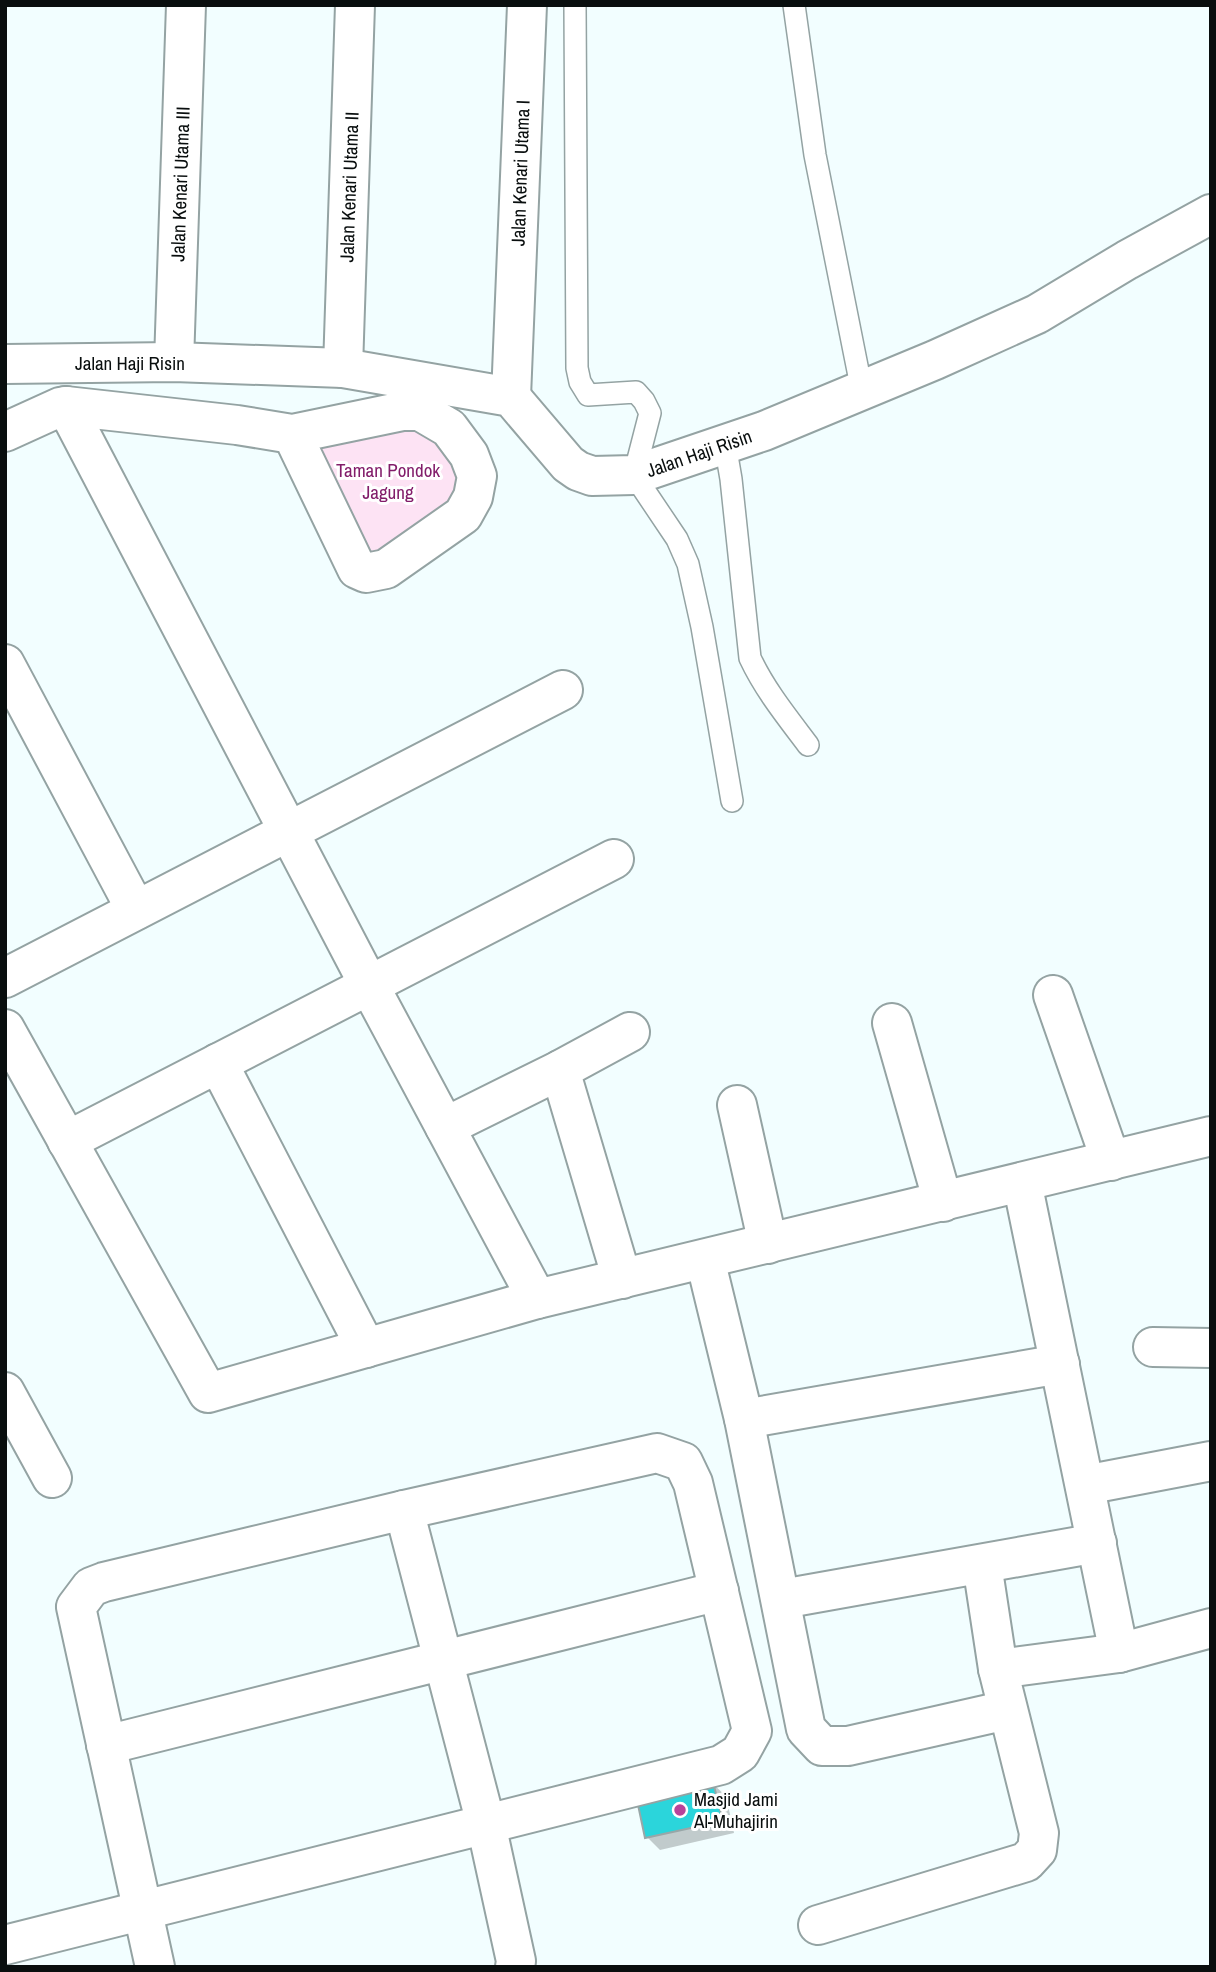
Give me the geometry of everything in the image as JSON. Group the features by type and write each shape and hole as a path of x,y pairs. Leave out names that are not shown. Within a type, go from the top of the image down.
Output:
{"street":[{"name":"Jalan Kenari Utama III","path":"174,362 186,5"},
{"name":"Jalan Kenari Utama II","path":"343,368 355,5"},
{"name":"Jalan Kenari Utama I","path":"511,397 527,5"},
{"name":"Jalan Haji Risin","path":"5,364 174,362 343,368 511,397 568,464 578,471 592,476 635,475 764,431 1037,314 1211,214"},
{"path":"5,432 66,405 292,434 403,411 420,411 449,428 470,455 477,476 473,497 463,515 386,569 366,573 357,569 292,434"},
{"path":"66,405 369,985 537,1299"},
{"path":"5,664 136,910"},
{"path":"5,978 563,690"},
{"path":"67,1141 614,859"},
{"path":"1053,995 1111,1161"},
{"path":"892,1023 943,1202"},
{"path":"445,1127 630,1032"},
{"path":"6,1034 208,1393 537,1299 1211,1136"},
{"path":"218,1063 366,1348"},
{"path":"560,1070 622,1279"},
{"path":"737,1105 768,1244"},
{"path":"1023,1182 1119,1653"},
{"path":"705,1259 744,1419 806,1729 822,1746 848,1746 1007,1710"},
{"path":"1153,1347 1211,1349"},
{"path":"744,1419 1060,1364"},
{"path":"5,1392 52,1478"},
{"path":"5,1945 143,1910 721,1765 740,1753 752,1731 693,1483 683,1462 657,1453 404,1510 91,1587 76,1607 143,1910 155,1967"},
{"path":"1085,1485 1211,1461"},
{"path":"404,1510 486,1824 516,1961 515,1967"},
{"path":"782,1599 1097,1543"},
{"path":"818,1925 1026,1862 1037,1850 1040,1833 998,1669 982,1564"},
{"path":"106,1745 719,1591"},
{"path":"998,1669 1119,1653 1211,1628"},
{"path":"5,1952 9,1967"}],"lane":[{"path":"575,5 577,368 580,382 588,395 636,392 650,414 635,475 677,539 688,564 702,627 732,801"},
{"path":"794,5 815,155 862,391"},
{"path":"725,443 750,658 770,694 808,745"}],"green space":[{"name":"Taman Pondok Jagung","path":"403,411 477,476 423,542 357,569 292,434"}],"building":[{"name":"Masjid Jami Al-Muhajirin","path":"713,1782 723,1821 645,1838 637,1800"}],"place":[{"name":"Masjid Jami Al-Muhajirin","path":"680,1810"}]}
